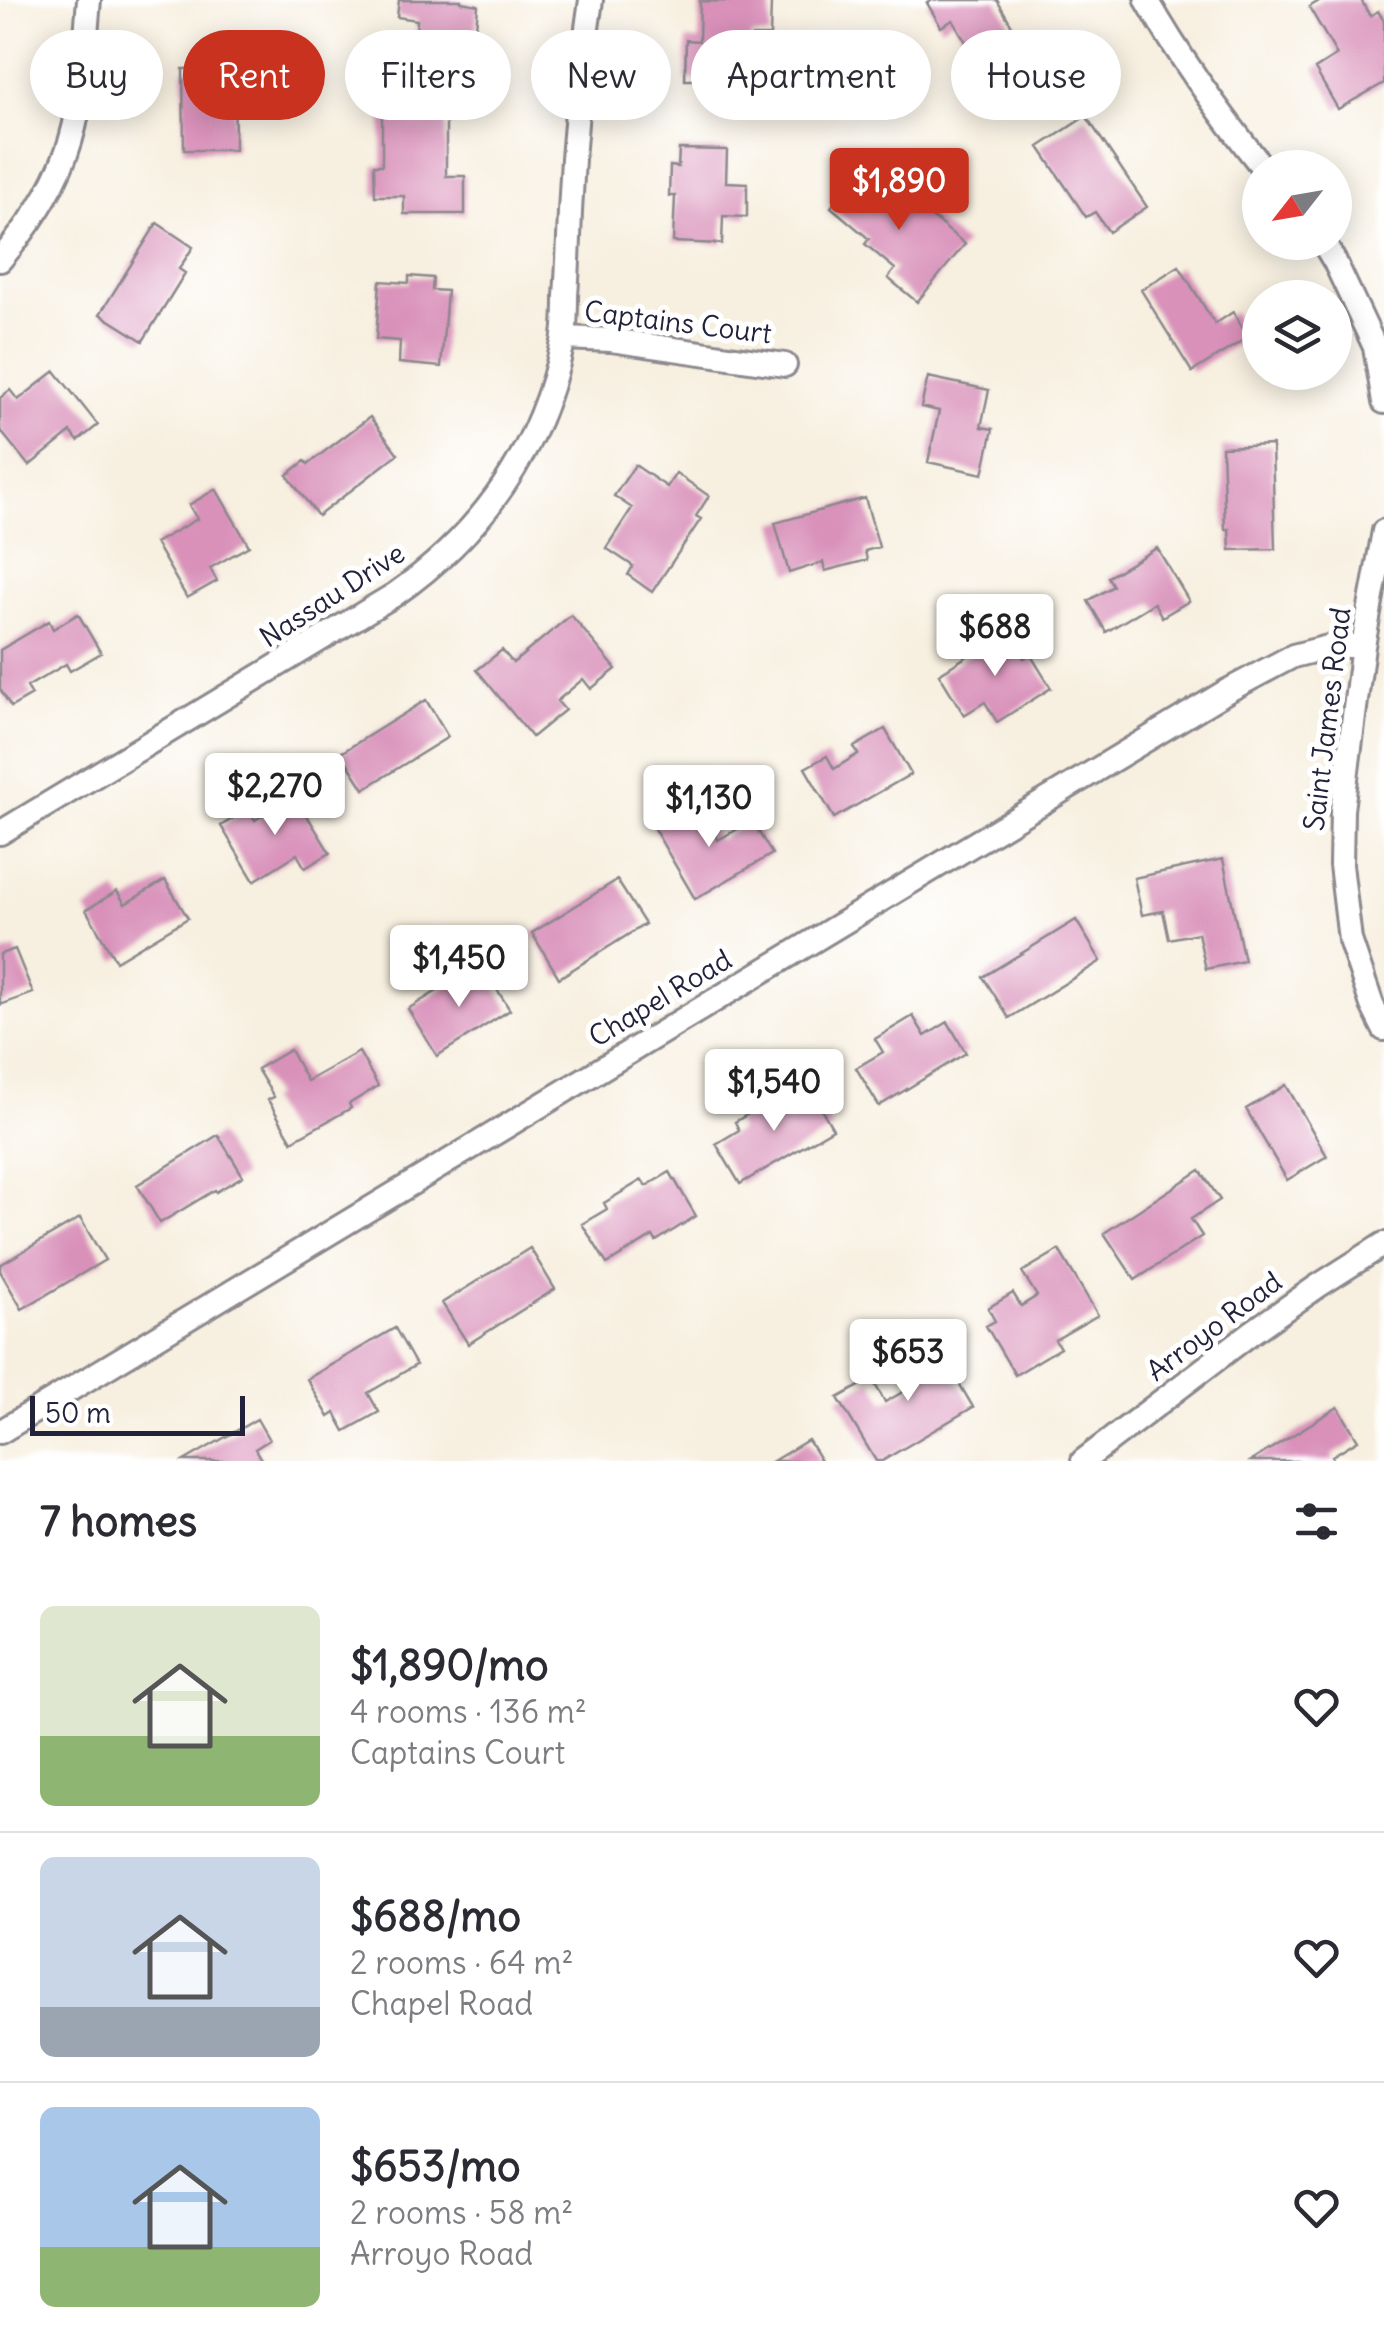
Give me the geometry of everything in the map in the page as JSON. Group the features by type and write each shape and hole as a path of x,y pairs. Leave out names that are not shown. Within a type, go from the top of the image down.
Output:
{"street":[{"path":"0,260 48,193 66,152 79,100 90,0"},
{"name":"Nassau Drive","path":"0,832 378,605 420,577 472,529 517,464 538,422 564,338 574,149 591,0"},
{"path":"1147,0 1168,37 1249,150"},
{"path":"1334,260 1380,346 1384,402"},
{"name":"Captains Court","path":"564,338 611,340 784,366"},
{"name":"Saint James Road","path":"1384,530 1363,646 1342,810 1341,866 1350,940 1384,1029"},
{"name":"Chapel Road","path":"0,1432 1227,691 1293,656 1332,646 1363,646"},
{"name":"Arroyo Road","path":"1083,1461 1251,1334 1384,1244"}],"building":[{"path":"399,0 461,0 478,5 476,30 416,30 417,20 397,17"},
{"path":"997,0 1014,30 959,30 953,20 941,27 927,3"},
{"path":"1321,0 1361,0 1370,16 1378,11 1384,21 1384,83 1338,109 1315,69 1337,55 1309,7"},
{"path":"700,1 771,2 770,30 699,30"},
{"path":"686,40 691,40 691,80 685,80"},
{"path":"184,120 235,120 235,150 184,150"},
{"path":"382,120 446,120 446,176 465,176 465,214 404,214 404,196 375,196 374,165 382,165"},
{"path":"1080,120 1089,120 1147,207 1109,232 1095,212 1086,217 1039,147"},
{"path":"679,149 727,150 726,182 747,183 747,217 723,216 722,244 673,242 675,196 669,196 670,166 678,167"},
{"path":"860,171 882,188 888,181 965,244 917,302 888,278 895,269 865,244 869,239 831,207"},
{"path":"157,223 193,247 179,269 185,273 143,341 100,314"},
{"path":"1179,266 1215,324 1233,312 1242,327 1242,341 1192,372 1141,290"},
{"path":"409,276 433,278 432,290 447,291 441,367 399,363 400,341 376,339 380,281 409,283"},
{"path":"55,371 98,425 78,441 71,432 29,466 0,430 0,398 10,390 18,400"},
{"path":"928,377 989,390 981,427 993,429 983,474 928,462 939,411 921,407"},
{"path":"370,417 398,454 318,516 287,475 305,461 308,464"},
{"path":"1272,445 1275,549 1230,550 1229,529 1225,529 1222,447"},
{"path":"635,465 667,487 676,473 709,496 696,516 701,519 652,592 628,575 633,566 606,548 632,508 614,496"},
{"path":"216,489 249,546 210,568 217,581 187,598 155,543 197,519 189,505"},
{"path":"865,498 879,547 865,551 867,560 825,571 823,562 789,573 775,523"},
{"path":"1157,548 1189,601 1162,617 1154,603 1106,632 1088,601 1113,586 1108,577"},
{"path":"78,614 101,653 70,671 66,664 27,687 32,695 11,707 0,689 0,650 49,621 53,629"},
{"path":"571,615 616,669 591,689 583,679 557,701 565,710 532,737 477,670 502,650 513,663"},
{"path":"1007,631 1024,658 1030,654 1051,688 997,722 985,702 964,715 939,674"},
{"path":"426,700 448,737 364,789 341,753"},
{"path":"885,729 911,774 834,818 805,768 827,756 834,769 858,754 854,747"},
{"path":"295,796 330,853 305,868 297,854 254,881 221,826 248,809 255,820"},
{"path":"697,802 718,840 752,821 772,854 695,899 653,827"},
{"path":"1223,859 1244,961 1206,969 1198,933 1169,939 1163,911 1142,915 1134,878"},
{"path":"165,880 188,918 116,961 86,910 117,891 125,904"},
{"path":"617,880 645,924 559,978 532,933"},
{"path":"1076,920 1101,961 1009,1018 983,977"},
{"path":"15,949 33,993 0,1005 0,954"},
{"path":"481,964 510,1010 437,1056 408,1009"},
{"path":"913,1016 925,1036 948,1022 966,1053 879,1106 856,1068 883,1052 875,1039"},
{"path":"290,1050 307,1081 359,1052 378,1086 349,1104 351,1108 292,1141 268,1100 274,1097 257,1069"},
{"path":"1286,1085 1327,1156 1287,1180 1246,1109"},
{"path":"808,1086 833,1129 740,1184 716,1144 739,1130 735,1122 780,1095 783,1101"},
{"path":"218,1135 243,1176 160,1223 137,1185"},
{"path":"1200,1170 1220,1200 1191,1219 1202,1236 1135,1280 1104,1233"},
{"path":"670,1172 696,1216 656,1241 653,1236 607,1264 582,1224 607,1209 604,1203 642,1180 646,1186"},
{"path":"80,1218 105,1260 22,1309 0,1265"},
{"path":"530,1248 555,1289 468,1344 442,1303"},
{"path":"1059,1250 1098,1315 1055,1340 1060,1348 1015,1375 986,1326 995,1321 988,1308 1013,1293 1021,1306 1037,1296 1022,1272"},
{"path":"395,1328 416,1365 368,1393 379,1412 345,1431 335,1413 329,1417 307,1379"},
{"path":"932,1337 973,1407 876,1461 838,1398 872,1379 885,1402 917,1384 901,1356"},
{"path":"1338,1407 1358,1440 1332,1456 1334,1461 1251,1461"},
{"path":"257,1419 269,1440 255,1449 262,1461 184,1461"},
{"path":"808,1440 821,1461 773,1461"}]}
